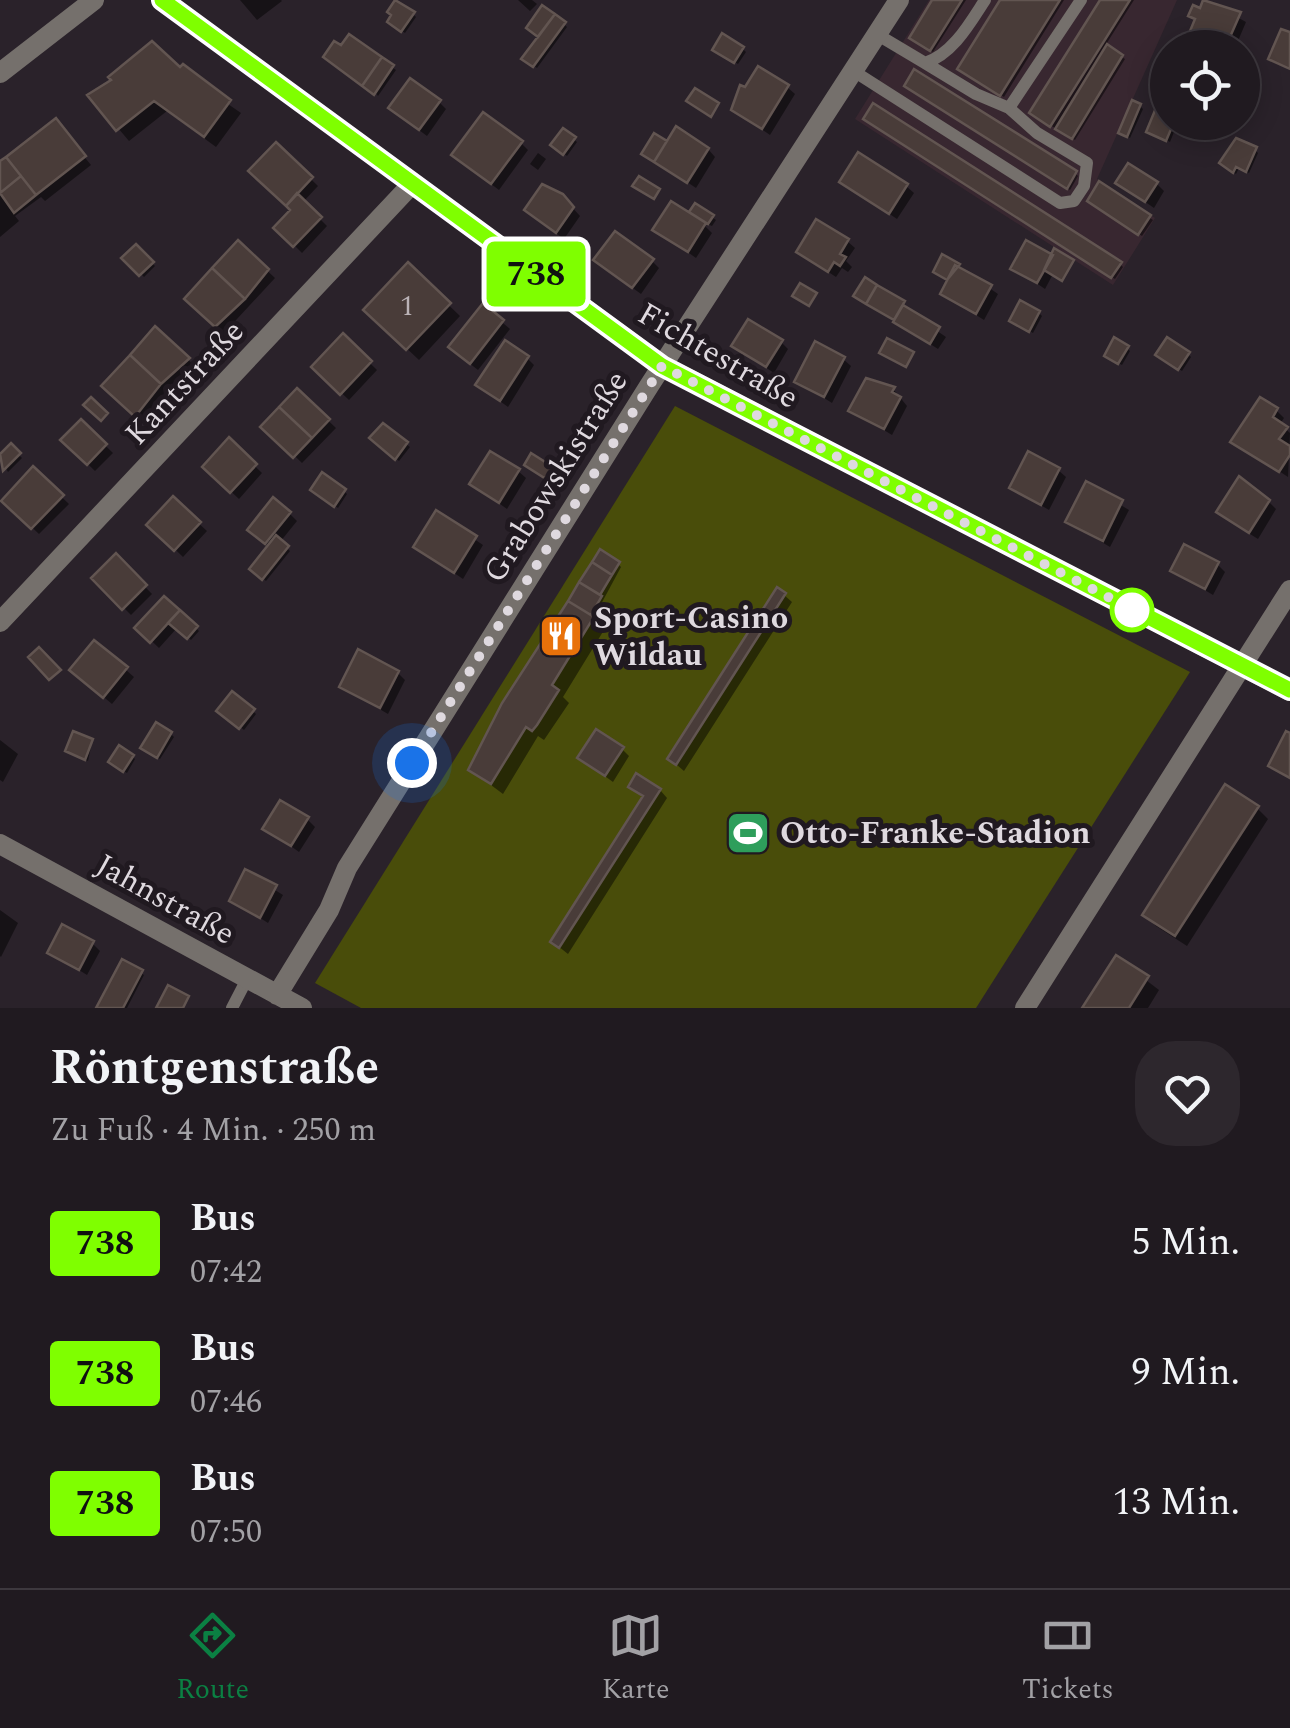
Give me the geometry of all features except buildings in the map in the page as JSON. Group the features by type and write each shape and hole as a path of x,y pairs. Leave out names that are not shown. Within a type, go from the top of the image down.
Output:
{"street":[{"path":"0,73 94,0"},
{"name":"Fichtestraße","path":"162,0 662,366 1290,690"},
{"name":"Grabowskistraße","path":"278,995 329,910 347,868 662,366 899,0"},
{"name":"Kantstraße","path":"0,622 412,184"},
{"path":"1025,1008 1290,590"},
{"name":"Jahnstraße","path":"0,844 302,1008"}],"lane":[{"path":"926,63 952,46 985,0"},
{"path":"1009,108 1081,0"},
{"path":"855,72 1060,203 1074,201 1084,186 1087,163 1037,133 1009,108 878,35"},
{"path":"232,1008 248,979"}],"shaded area":[{"path":"929,0 1177,0 1164,30 1150,30 1150,60 1097,179 1155,218 1113,285 855,119"},
{"name":"Otto-Franke-Stadion","path":"675,406 1190,672 976,1008 361,1008 315,983"}],"bus line":[{"name":"738","path":"162,0 662,366 1290,690"}],"place":[{"name":"Sport-Casino Wildau","path":"561,636"},
{"name":"Otto-Franke-Stadion","path":"748,833"}],"route":[{"path":"412,763 662,366 1137,612 1132,610"}]}
